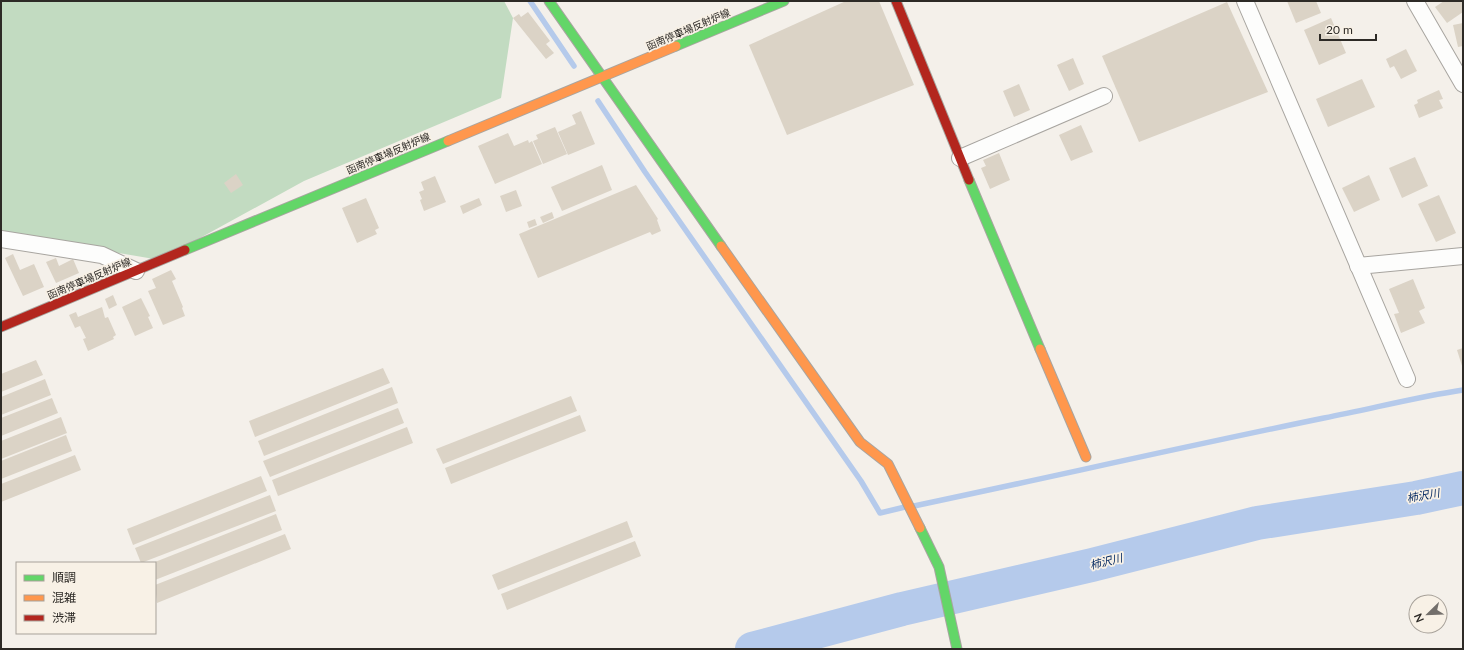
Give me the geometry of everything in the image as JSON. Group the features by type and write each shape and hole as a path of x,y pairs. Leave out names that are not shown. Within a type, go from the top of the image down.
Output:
{"street":[{"path":"549,1 837,412 860,442 888,464 939,567 957,649"},
{"name":"函南停車場反射炉線","path":"1,327 784,1"},
{"path":"896,1 960,158 1086,457"},
{"path":"1245,1 1407,379"},
{"path":"1415,1 1457,61 1463,84"},
{"path":"960,158 1104,96"},
{"path":"1,239 102,255 136,271"},
{"path":"1358,266 1463,256"}],"green space":[{"path":"1,1 504,1 513,18 501,98 304,181 160,260 1,233"}],"building":[{"path":"846,1 879,1 914,85 787,135 749,45"},
{"path":"1287,1 1316,1 1321,13 1296,23"},
{"path":"1444,1 1461,1 1463,3 1463,12 1447,23 1435,7"},
{"path":"1227,2 1268,92 1139,142 1102,56"},
{"path":"528,12 550,41 546,44 554,53 546,59 513,18 519,14 521,17"},
{"path":"1331,18 1346,53 1319,65 1304,30"},
{"path":"1463,23 1463,46 1458,47 1453,25"},
{"path":"1406,49 1417,71 1401,79 1394,66 1390,68 1386,59"},
{"path":"1073,58 1084,84 1069,91 1057,65"},
{"path":"1362,79 1375,107 1328,127 1316,99"},
{"path":"1019,84 1030,110 1014,117 1003,91"},
{"path":"1439,90 1443,99 1439,100 1443,108 1419,118 1414,105 1418,103 1417,100"},
{"path":"581,111 595,144 568,155 558,132 576,124 572,115"},
{"path":"1081,125 1093,152 1071,161 1059,135"},
{"path":"555,127 567,154 543,164 533,141 538,139 536,135"},
{"path":"508,133 514,146 528,140 529,143 532,141 542,164 495,184 478,146"},
{"path":"999,153 1010,180 990,189 981,168 986,166 983,160"},
{"path":"1415,157 1428,186 1402,198 1389,168"},
{"path":"602,165 612,190 562,211 551,187"},
{"path":"236,174 243,185 231,193 224,183"},
{"path":"1369,175 1380,200 1354,212 1342,188"},
{"path":"435,176 446,202 424,211 419,192 424,190 421,182"},
{"path":"636,185 658,219 657,220 661,231 652,235 650,232 538,278 519,234"},
{"path":"516,190 522,206 506,212 500,196"},
{"path":"1439,195 1456,233 1436,242 1418,204"},
{"path":"366,198 379,228 375,230 377,234 357,243 342,208"},
{"path":"479,198 482,205 463,214 460,206"},
{"path":"552,212 554,218 543,223 540,217"},
{"path":"535,219 537,225 529,228 527,222"},
{"path":"13,254 20,270 34,264 44,287 23,296 5,258"},
{"path":"56,258 59,266 73,259 79,273 56,283 46,262"},
{"path":"171,270 176,279 172,281 183,307 185,316 163,325 148,291 156,288 152,279"},
{"path":"1413,279 1425,308 1419,311 1425,323 1401,333 1394,314 1399,313 1389,289"},
{"path":"113,295 117,305 109,309 105,299"},
{"path":"141,298 150,316 148,317 153,328 135,336 122,307"},
{"path":"102,307 105,318 108,317 116,335 113,337 114,339 88,351 83,339 86,338 80,326 75,328 69,315 76,312 78,317"},
{"path":"1463,348 1463,369 1457,350"},
{"path":"36,360 43,375 1,392 1,374"},
{"path":"383,368 390,383 255,437 249,421"},
{"path":"45,379 51,395 1,415 1,397"},
{"path":"392,387 398,403 264,456 258,441"},
{"path":"571,396 577,411 443,464 436,449"},
{"path":"52,398 58,413 1,436 1,418"},
{"path":"398,408 404,423 270,477 263,461"},
{"path":"580,415 586,431 451,484 445,468"},
{"path":"61,417 67,433 1,459 1,441"},
{"path":"407,427 413,443 278,496 272,480"},
{"path":"66,435 72,451 1,479 1,461"},
{"path":"75,455 81,470 1,502 1,484"},
{"path":"261,476 267,491 133,545 127,529"},
{"path":"270,495 276,511 144,562 141,562 135,548"},
{"path":"276,514 282,530 156,580 155,562"},
{"path":"627,521 633,537 498,590 492,575"},
{"path":"285,534 291,549 157,603 156,585"},
{"path":"635,541 641,556 507,610 501,594"}],"waterway":[{"path":"530,1 574,66"},
{"path":"598,101 645,172 861,481 880,513 905,507"},
{"path":"914,506 1342,414 1463,390"},
{"name":"柿沢川","path":"752,649 902,609 1092,565 1257,523 1416,498 1463,488"}],"traffic: fast":[{"path":"549,1 721,246"},
{"path":"676,46 784,1"},
{"path":"185,250 448,141"},
{"path":"969,180 1040,349"},
{"path":"920,528 939,567 957,649"}],"traffic: slow":[{"path":"448,141 676,46"},
{"path":"721,246 860,442 888,464 920,528"},
{"path":"1040,349 1086,457"}],"traffic: jam":[{"path":"896,1 969,180"},
{"path":"1,327 185,250"}]}
